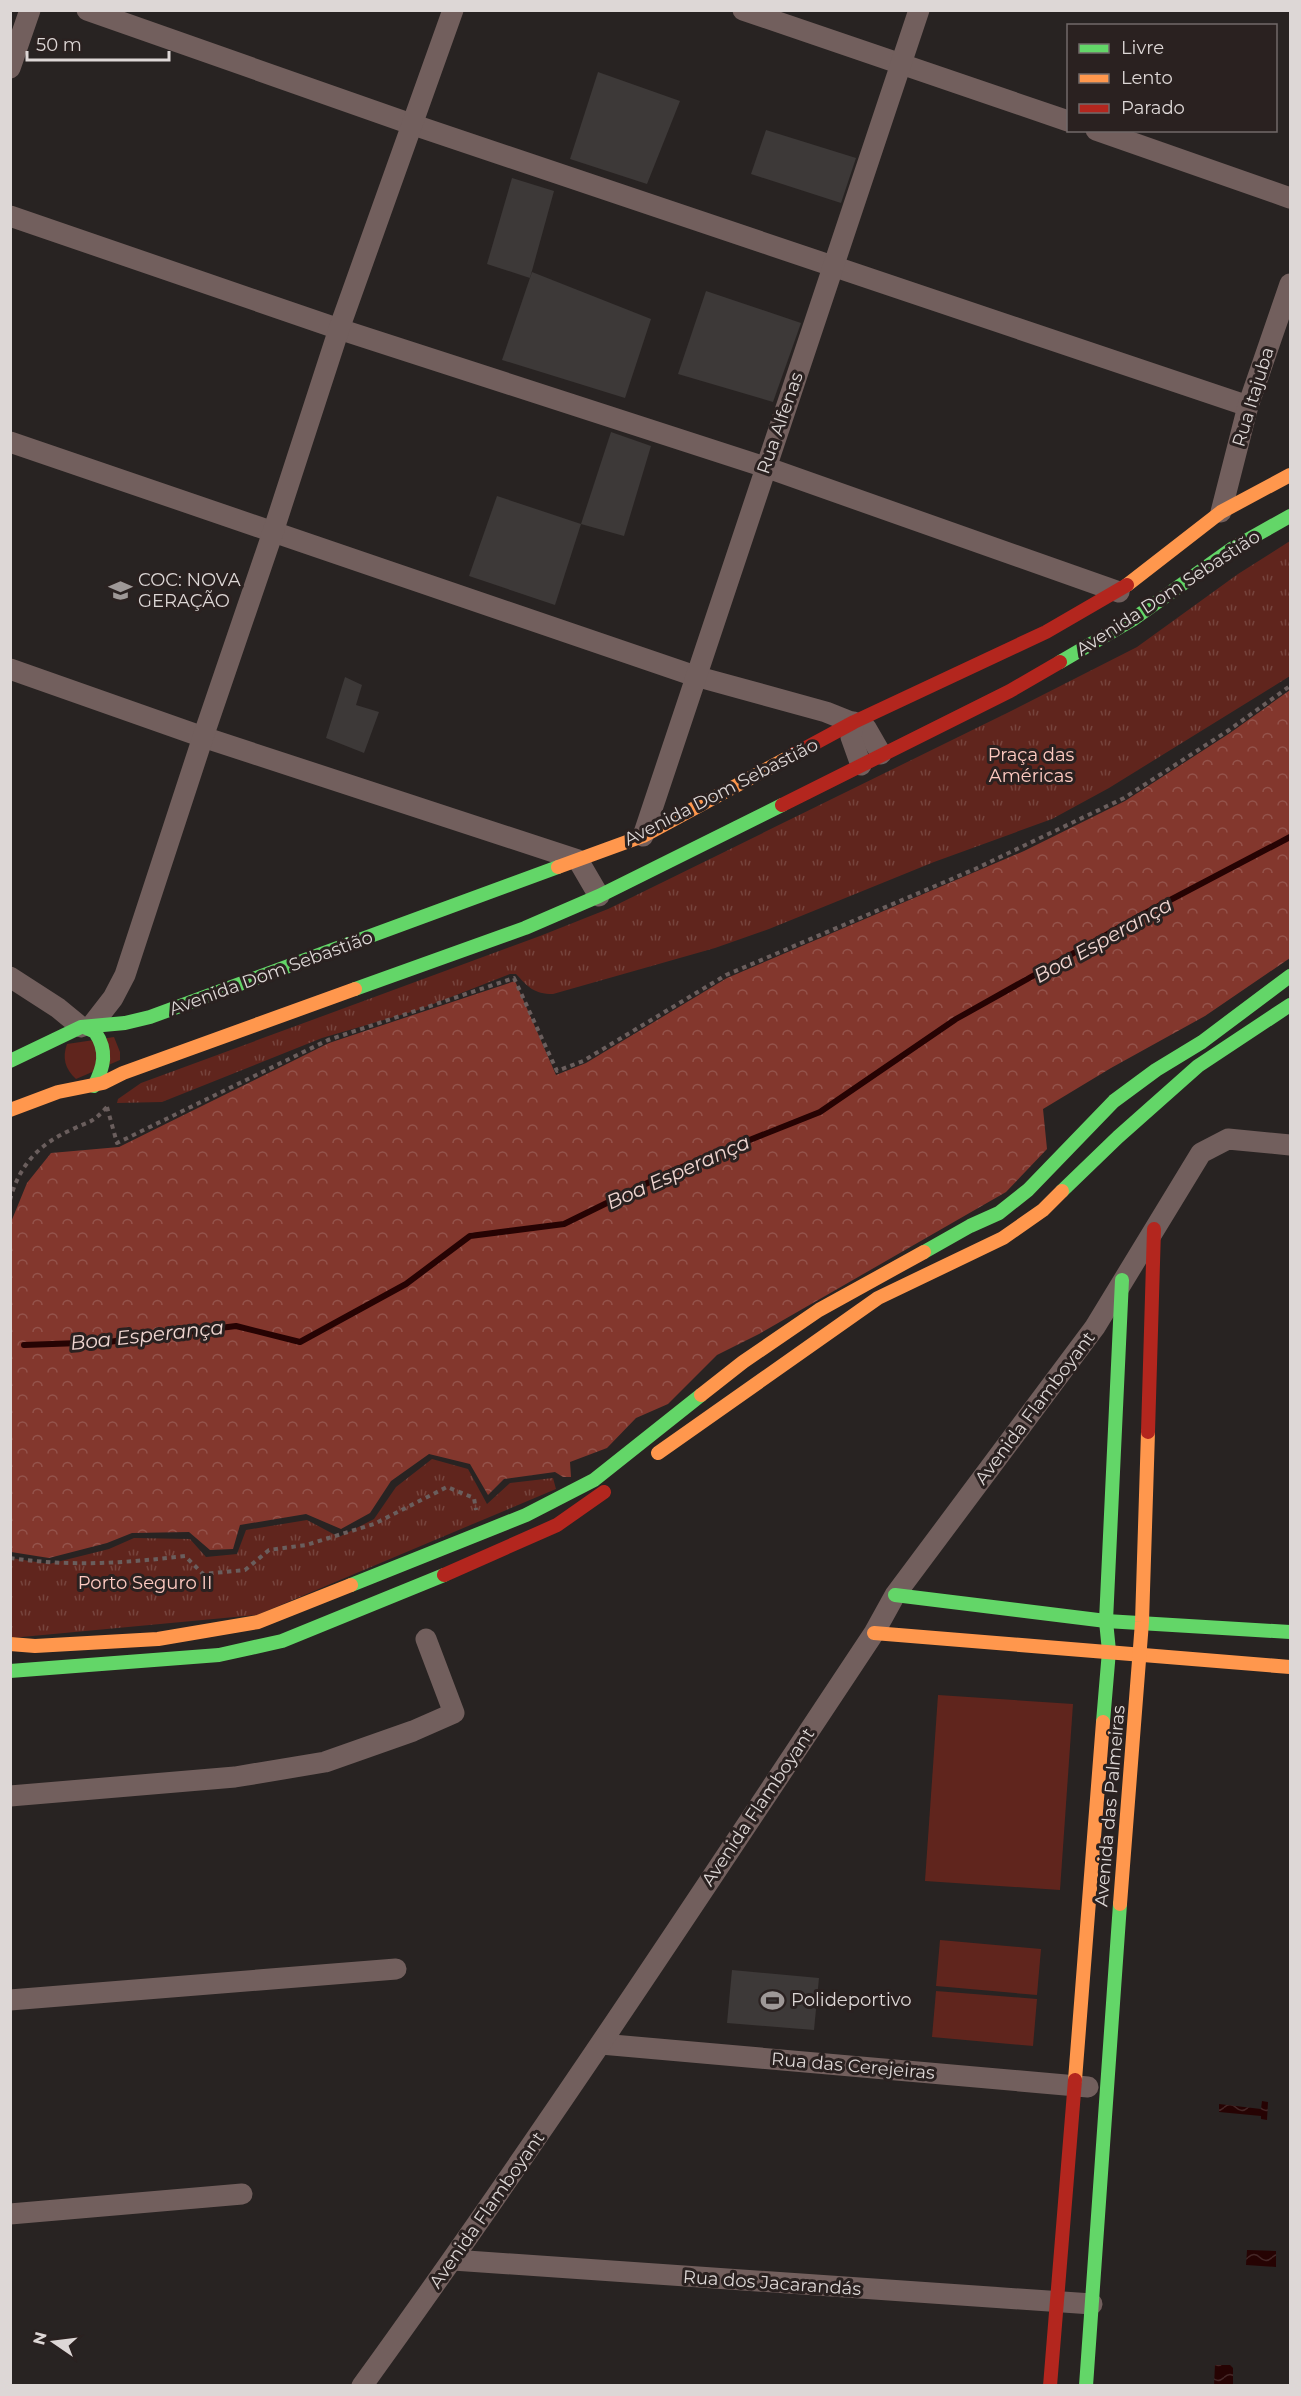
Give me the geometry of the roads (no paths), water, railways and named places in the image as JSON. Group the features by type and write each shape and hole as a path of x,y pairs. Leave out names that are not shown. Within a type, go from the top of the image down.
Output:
{"street":[{"path":"10,68 30,10"},
{"path":"87,10 411,123 1248,406"},
{"path":"92,1026 118,990 124,975 339,328 453,10"},
{"path":"743,10 1067,121"},
{"name":"Rua Alfenas","path":"643,836 919,10"},
{"path":"1102,132 1290,198"},
{"path":"10,216 339,328 765,467 1119,592"},
{"name":"Rua Itajuba","path":"1221,512 1248,406 1290,284"},
{"path":"10,442 695,676 826,712 866,728 881,754"},
{"name":"Avenida Dom Sebastião","path":"10,1061 92,1026 150,1017 643,836 854,723 1046,632 1119,592 1221,512 1290,475"},
{"name":"Avenida Dom Sebastião","path":"16,1108 58,1092 94,1086 123,1073 525,928 599,896 1010,691 1132,620 1233,548 1290,516"},
{"path":"10,669 203,737 578,860 599,896"},
{"path":"854,723 851,737 861,765"},
{"path":"10,1644 35,1646 158,1638 258,1622 526,1515 594,1480 743,1362 819,1310 970,1226 999,1213 1028,1190 1114,1101 1156,1070 1202,1042 1290,976"},
{"path":"10,977 58,1008 92,1026 104,1049 103,1070 94,1086"},
{"path":"645,1463 878,1298 1011,1232 1043,1210 1118,1137 1198,1066 1290,1005"},
{"path":"10,1124 16,1108"},
{"name":"Avenida Flamboyant","path":"362,2385 453,2260 601,2044 874,1633 895,1595 1095,1327 1201,1153 1228,1139 1290,1145"},
{"name":"Avenida das Palmeiras","path":"1086,2385 1142,1622 1154,1229"},
{"name":"Avenida das Palmeiras","path":"1050,2385 1109,1652 1106,1621 1122,1280"},
{"path":"10,1671 219,1655 282,1641 481,1560 557,1526 615,1484"},
{"path":"895,1595 1106,1621 1290,1632"},
{"path":"874,1633 1290,1667"},
{"path":"10,1796 246,1775 325,1762 413,1731 454,1713 426,1639"},
{"path":"10,2000 396,1969"},
{"name":"Rua das Cerejeiras","path":"601,2044 1106,2088"},
{"path":"10,2214 242,2194"},
{"name":"Rua dos Jacarandás","path":"453,2260 1092,2304"}],"water":[{"path":"1262,2101 1268,2102 1267,2120 1261,2119 1261,2116 1219,2112 1219,2104 1261,2109"},
{"path":"1247,2250 1276,2251 1276,2267 1246,2265"},
{"path":"1215,2365 1230,2365 1233,2368 1233,2385 1214,2385"}],"waterway":[{"name":"Boa Esperança","path":"24,1345 108,1342 236,1326 300,1342 406,1284 470,1236 564,1224 672,1171 820,1112 956,1019 1136,918 1290,837"}],"place":[{"name":"COC: NOVA GERAÇÃO","path":"120,590"},
{"name":"Polideportivo","path":"773,2000"}],"park label":[{"name":"Praça das Américas","path":"1031,765"},
{"name":"Porto Seguro II","path":"145,1583"}]}
